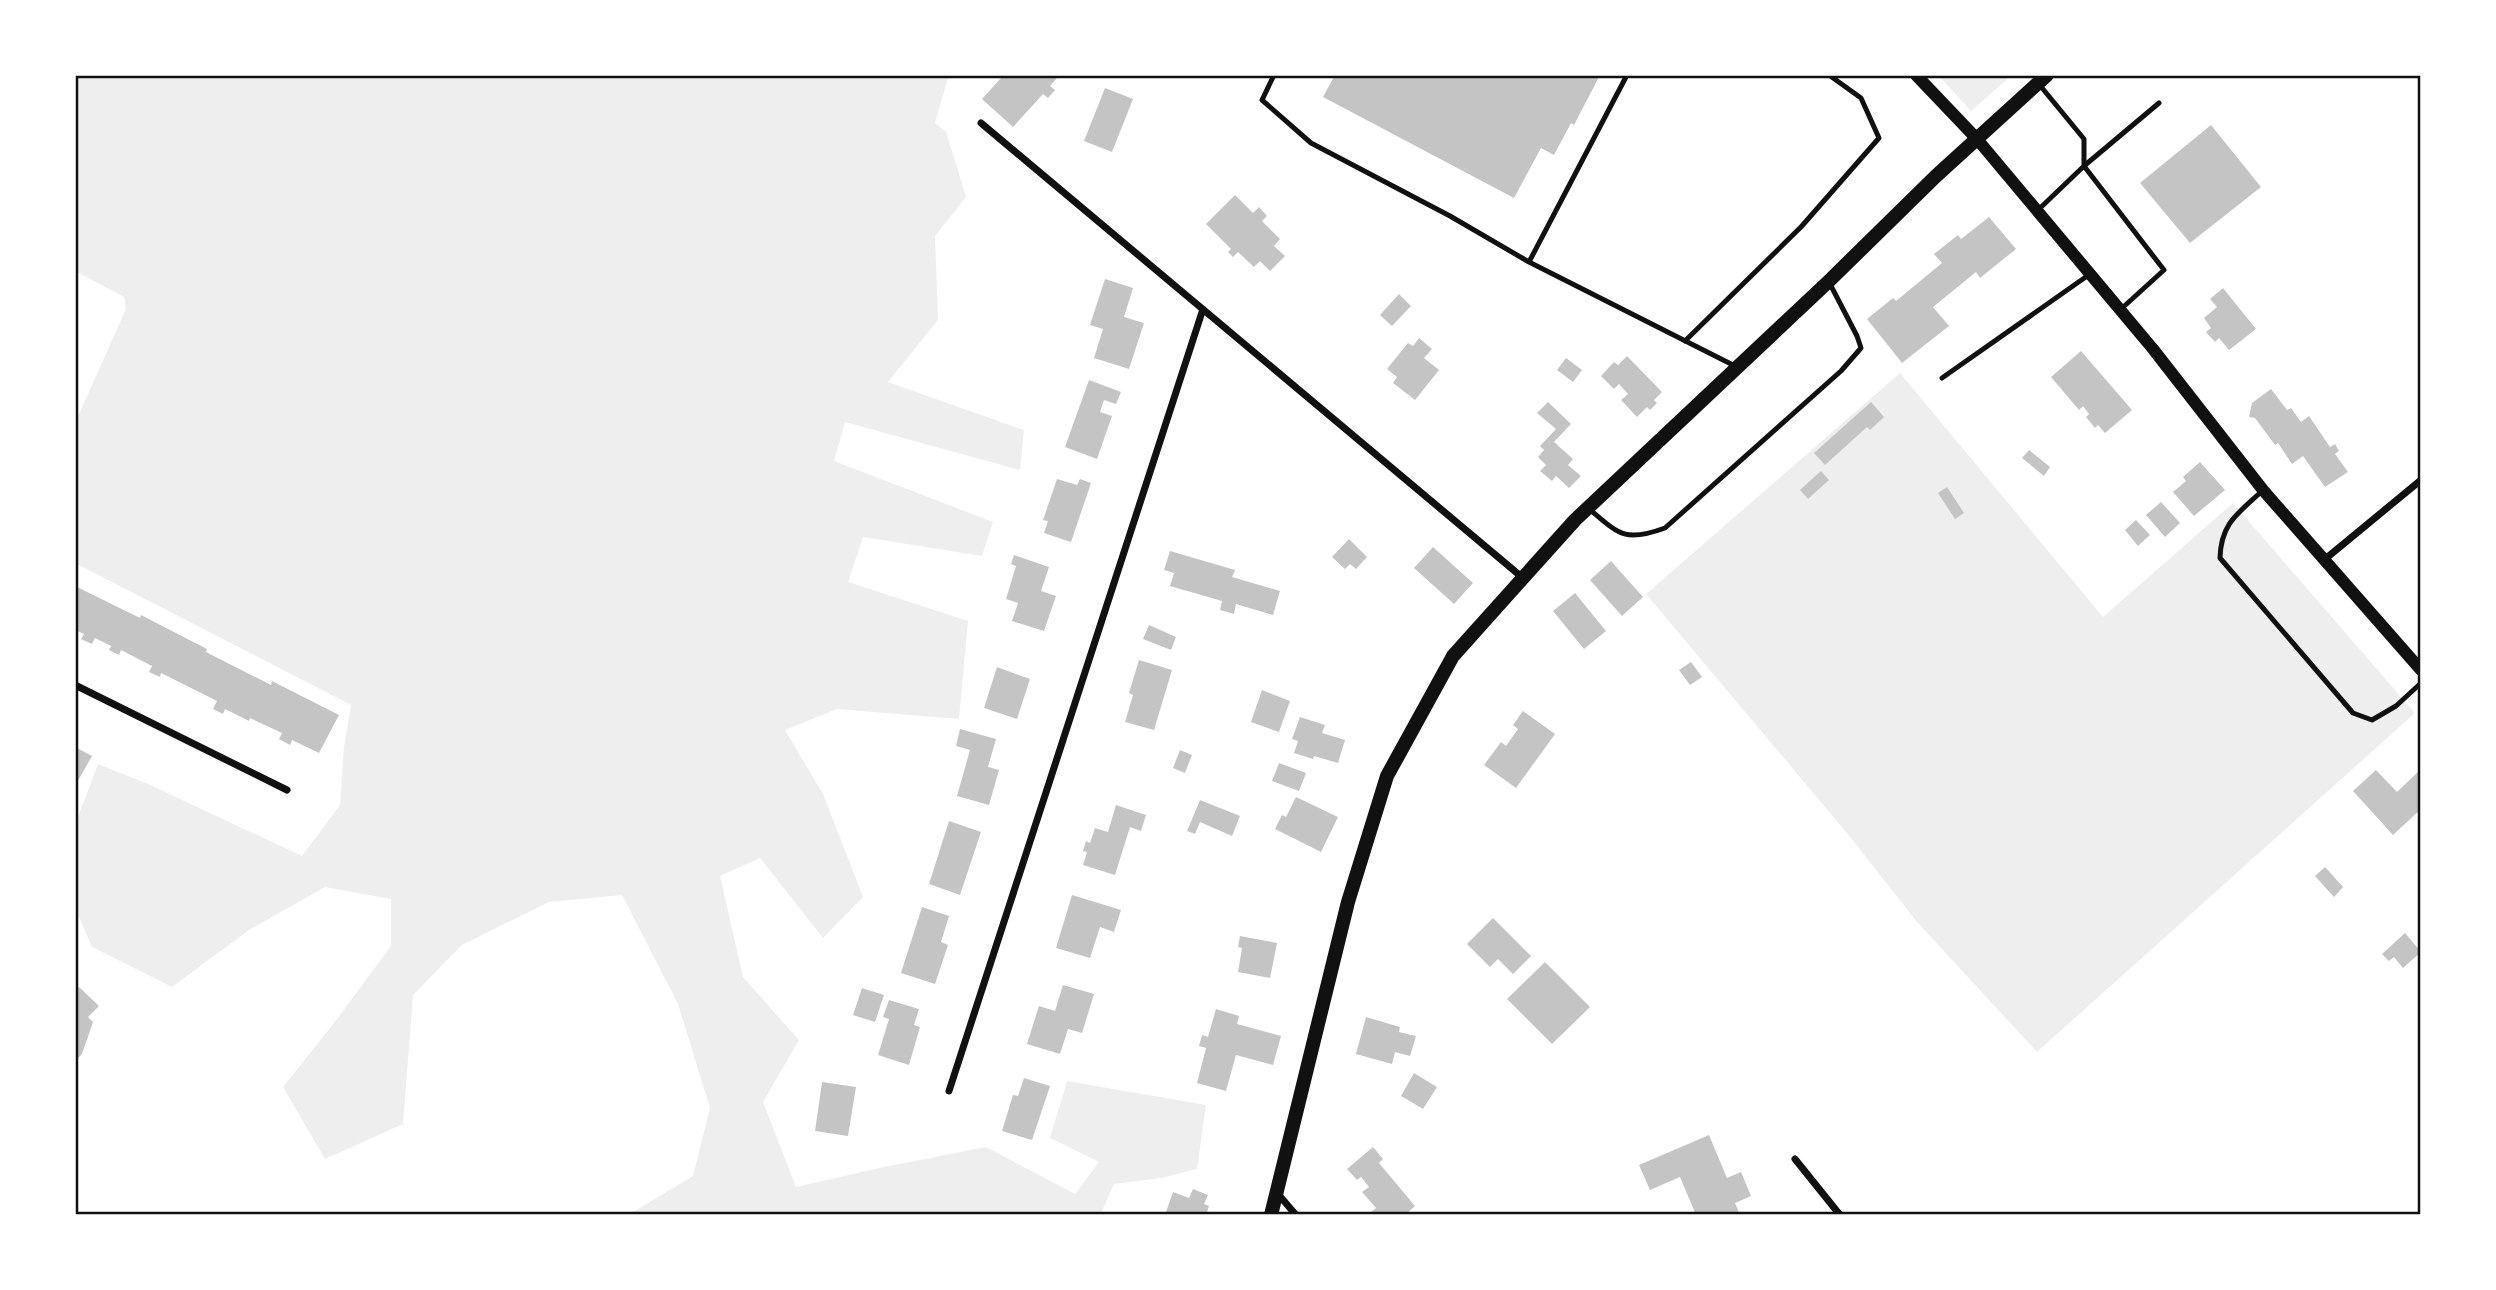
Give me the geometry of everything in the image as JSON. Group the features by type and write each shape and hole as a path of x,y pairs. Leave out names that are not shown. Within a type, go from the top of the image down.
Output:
{"main road":[{"path":"1271,1215 1348,902 1387,776 1453,656 1588,508 2043,79"}],"street":[{"path":"1916,75 1977,139 2120,310 2263,490 2421,670"},
{"path":"981,123 1523,578"},
{"path":"949,1091 1203,309"},
{"path":"2324,560 2421,480"},
{"path":"75,685 287,790"},
{"path":"1795,1159 1840,1215"},
{"path":"1278,1194 1296,1215"}],"lane":[{"path":"1274,75 1262,100 1311,143 1450,216 1529,262 1736,366"},
{"path":"1529,262 1627,75"},
{"path":"1685,341 1801,228 1879,138 1861,98 1829,75"},
{"path":"2043,79 2084,139 2084,166 2164,270 2120,310"},
{"path":"2037,211 2084,166 2159,103"},
{"path":"1942,378 2090,274"},
{"path":"1588,508 1619,534 1642,536 1665,528 1841,371 1861,348 1829,281"},
{"path":"2263,490 2230,521 2220,538 2220,558 2354,713 2372,720 2396,706 2421,683"}],"shaded area":[{"path":"75,75 949,75 935,123 946,132 966,197 935,236 938,320 888,382 1024,430 1020,470 845,422 834,461 993,522 982,556 863,537 848,582 968,621 959,719 837,709 785,730 823,794 863,897 823,938 760,858 720,876 743,977 799,1040 763,1102 796,1187 986,1147 1075,1194 1099,1162 1050,1138 1067,1081 1206,1105 1197,1169 1161,1178 1114,1184 1100,1215 628,1215 693,1176 710,1108 678,1004 622,895 549,902 462,945 413,995 403,1124 325,1159 283,1087 391,946 391,899 325,887 249,930 172,987 92,947 75,908 75,825 98,764 148,784 302,856 340,805 344,747 351,705 75,563 75,423 126,309 124,297 75,271"},
{"path":"1938,75 2012,75 1971,111"},
{"path":"1900,373 2103,617 2233,503 2415,713 2037,1052 1917,922 1851,838 1646,594"}],"building":[{"path":"998,75 1053,75 1057,78 1050,86 1055,90 1048,98 1043,94 1013,127 982,99 1001,78"},
{"path":"1335,75 1600,75 1574,125 1571,123 1554,155 1541,148 1514,198 1323,97"},
{"path":"1105,88 1133,99 1112,152 1084,141"},
{"path":"2211,125 2261,187 2190,243 2140,183"},
{"path":"1235,195 1253,213 1259,207 1267,216 1262,221 1280,239 1274,246 1285,256 1270,271 1260,261 1254,267 1238,252 1233,257 1228,252 1231,249 1206,224"},
{"path":"1989,217 2016,249 1980,278 1976,272 1933,307 1949,326 1902,363 1867,319 1893,298 1896,301 1942,263 1934,254 1958,235 1961,239"},
{"path":"1105,279 1133,288 1124,317 1144,323 1129,369 1094,358 1103,329 1090,325"},
{"path":"2223,288 2256,329 2229,350 2219,338 2215,342 2206,332 2211,328 2204,318 2217,307 2210,299"},
{"path":"1399,294 1411,306 1392,326 1380,315"},
{"path":"1419,338 1432,349 1424,358 1439,370 1415,400 1393,383 1397,377 1387,369 1408,343 1413,346"},
{"path":"2081,351 2132,410 2105,433 2098,425 2095,428 2086,417 2089,414 2083,406 2079,410 2051,377"},
{"path":"1627,356 1662,392 1654,400 1657,403 1650,410 1647,407 1637,417 1621,400 1628,394 1619,384 1614,389 1601,376 1614,362 1618,365"},
{"path":"1566,358 1582,370 1573,382 1557,370"},
{"path":"1089,380 1121,392 1116,404 1104,400 1100,412 1112,416 1097,459 1065,447"},
{"path":"2271,389 2287,410 2291,408 2301,422 2309,416 2330,447 2335,444 2339,451 2335,454 2348,472 2325,487 2303,456 2292,464 2278,443 2275,445 2255,418 2249,417 2252,403"},
{"path":"1548,402 1571,424 1554,442 1573,459 1568,465 1581,476 1569,488 1556,476 1552,481 1540,471 1546,465 1538,457 1544,450 1540,446 1556,429 1537,413"},
{"path":"1871,402 1884,417 1870,430 1867,427 1825,465 1814,453"},
{"path":"2029,450 2050,467 2044,476 2022,458"},
{"path":"2200,462 2225,490 2194,516 2173,492 2186,481 2183,477"},
{"path":"1821,471 1829,480 1808,499 1800,490"},
{"path":"1057,479 1077,485 1080,479 1091,483 1071,542 1044,533 1048,521 1043,520"},
{"path":"1947,487 1964,513 1955,519 1938,493"},
{"path":"2161,502 2180,523 2165,537 2146,515"},
{"path":"2136,520 2150,535 2138,546 2125,530"},
{"path":"1349,539 1367,557 1356,569 1350,564 1345,569 1332,557"},
{"path":"1433,547 1473,583 1454,604 1414,568"},
{"path":"1170,551 1235,570 1232,577 1280,591 1273,615 1236,604 1234,614 1220,610 1222,601 1170,586 1174,573 1164,570"},
{"path":"1014,555 1049,567 1041,591 1056,596 1044,631 1012,621 1018,603 1006,599 1016,566 1011,564"},
{"path":"1611,561 1643,597 1622,616 1590,580"},
{"path":"75,586 140,618 141,615 271,685 272,681 339,715 319,753 292,740 290,745 279,739 282,733 250,718 249,721 225,709 223,714 213,709 217,701 161,673 160,677 149,672 152,666 121,650 119,655 109,650 111,646 95,638 92,644 81,639 84,634 75,630"},
{"path":"1575,593 1606,631 1584,649 1553,611"},
{"path":"1149,625 1176,637 1171,650 1143,639"},
{"path":"1139,660 1172,670 1154,730 1125,722 1133,695 1129,693"},
{"path":"1691,662 1702,677 1690,685 1679,670"},
{"path":"997,667 1030,679 1017,719 984,708"},
{"path":"1262,690 1290,701 1279,732 1251,722"},
{"path":"1523,711 1555,734 1516,788 1484,765 1501,742 1506,746 1518,729 1513,725"},
{"path":"1300,717 1325,725 1322,733 1345,740 1338,763 1294,753 1298,741 1292,739"},
{"path":"960,729 996,739 988,767 999,770 989,805 957,796 970,750 956,746"},
{"path":"75,747 92,756 75,786"},
{"path":"1180,750 1192,755 1185,773 1173,768"},
{"path":"1279,763 1306,773 1299,791 1272,781"},
{"path":"2421,769 2421,809 2393,835 2353,791 2376,770 2397,792"},
{"path":"1296,797 1338,817 1321,852 1275,829 1282,815 1286,817"},
{"path":"1200,800 1240,816 1232,836 1200,822 1195,834 1187,831"},
{"path":"1116,805 1146,815 1141,831 1130,827 1115,875 1083,865 1087,852 1083,851 1086,841 1090,843 1095,828 1108,832"},
{"path":"949,821 981,832 960,895 929,884"},
{"path":"2325,867 2343,887 2334,897 2315,876"},
{"path":"1072,895 1121,910 1114,932 1100,927 1090,958 1056,948"},
{"path":"922,907 949,916 941,942 948,945 935,984 901,973"},
{"path":"1493,918 1531,956 1513,974 1498,959 1490,967 1467,944"},
{"path":"2405,933 2421,952 2403,968 2394,957 2389,961 2382,954"},
{"path":"1240,936 1277,943 1270,978 1238,972 1242,948 1238,947"},
{"path":"1545,962 1590,1007 1552,1044 1507,999"},
{"path":"1063,985 1094,994 1082,1033 1068,1029 1060,1054 1027,1044 1039,1006 1055,1011"},
{"path":"79,987 99,1006 88,1017 93,1022 82,1054 75,1061 75,990"},
{"path":"862,988 884,995 875,1022 853,1015"},
{"path":"889,1000 919,1009 914,1025 920,1027 909,1065 878,1055 889,1019 883,1017"},
{"path":"1216,1009 1239,1016 1237,1024 1281,1036 1273,1065 1236,1055 1226,1091 1197,1083 1206,1048 1199,1046 1202,1035 1208,1037"},
{"path":"1366,1017 1400,1027 1399,1032 1416,1036 1410,1056 1395,1052 1392,1064 1356,1054"},
{"path":"1414,1073 1437,1087 1423,1109 1401,1096"},
{"path":"1024,1078 1050,1086 1032,1140 1002,1131 1013,1095 1018,1096"},
{"path":"822,1082 856,1087 848,1136 815,1131"},
{"path":"1709,1135 1727,1178 1741,1172 1751,1196 1735,1203 1740,1215 1696,1215 1680,1177 1650,1190 1639,1165"},
{"path":"1373,1147 1383,1159 1379,1163 1415,1206 1405,1215 1385,1215 1383,1212 1373,1215 1371,1212 1376,1208 1362,1192 1369,1187 1361,1177 1357,1180 1347,1169"},
{"path":"1193,1189 1208,1195 1204,1204 1209,1206 1206,1215 1165,1215 1173,1192 1189,1198"}]}
